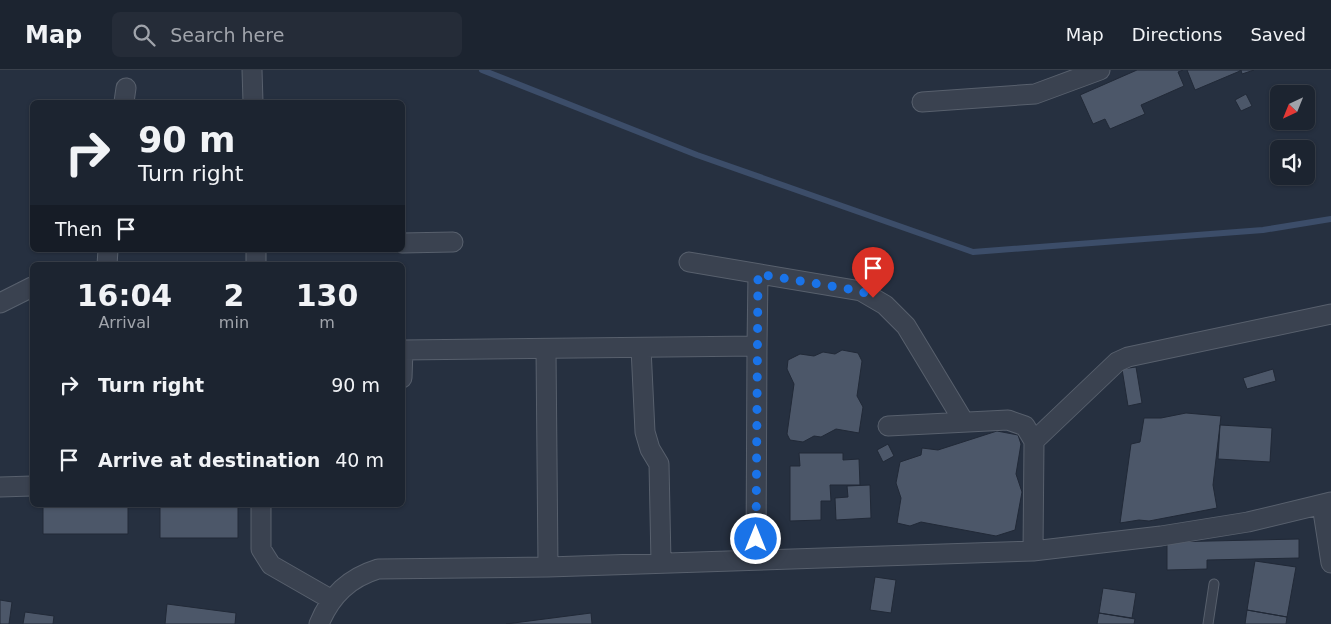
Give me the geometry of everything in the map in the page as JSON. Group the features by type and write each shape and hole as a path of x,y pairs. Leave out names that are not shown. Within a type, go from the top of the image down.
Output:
{"street":[{"path":"252,70 253,100"},
{"path":"922,102 1035,94 1100,70"},
{"path":"405,243 453,242"},
{"path":"689,262 861,291 885,305 906,326 964,422"},
{"path":"756,558 758,274"},
{"path":"0,303 30,288"},
{"path":"1034,441 1117,362 1128,357 1331,314"},
{"path":"405,350 546,350 757,346"},
{"path":"642,348 645,432 650,449 659,464 661,562"},
{"path":"546,350 548,567"},
{"path":"888,426 1008,420 1025,426 1034,441 1033,550"},
{"path":"0,487 30,486"},
{"path":"320,624 332,600 357,575 378,569 548,567 756,558 1033,550 1142,538 1248,522 1326,504 1331,563"},
{"path":"261,507 262,549 271,565 332,600"}],"lane":[{"path":"1208,624 1214,584"}],"building":[{"path":"1137,70 1183,70 1178,72 1184,86 1141,105 1145,114 1110,129 1105,119 1093,124 1080,95"},
{"path":"1187,70 1240,70 1240,71 1195,90"},
{"path":"1241,70 1254,70 1242,74"},
{"path":"1246,94 1252,106 1241,111 1235,100"},
{"path":"842,350 858,353 862,361 857,396 863,407 859,433 836,429 821,437 814,436 803,442 790,440 787,434 794,384 787,369 788,360 800,354 814,356 823,352 835,354"},
{"path":"1136,367 1142,403 1128,406 1122,369"},
{"path":"1273,369 1276,381 1247,389 1243,378"},
{"path":"1186,413 1221,416 1213,485 1217,508 1149,521 1139,520 1120,523 1131,444 1140,442 1144,418 1161,418"},
{"path":"1220,425 1272,428 1270,462 1218,459"},
{"path":"997,431 1018,435 1021,444 1016,474 1022,492 1015,530 996,536 921,522 910,526 897,523 901,498 896,483 900,462 921,455 922,448 938,450"},
{"path":"888,444 894,456 883,462 877,450"},
{"path":"799,453 843,453 843,460 859,459 860,485 830,485 831,501 821,501 821,520 790,521 790,466 800,466"},
{"path":"870,485 871,518 836,520 835,498 848,497 847,486"},
{"path":"43,507 128,507 128,534 43,534"},
{"path":"160,507 238,507 238,538 160,538"},
{"path":"1299,539 1299,558 1207,560 1207,569 1167,570 1167,542"},
{"path":"1255,561 1296,567 1287,617 1247,610"},
{"path":"875,577 896,580 891,613 870,610"},
{"path":"1103,588 1136,593 1132,618 1099,613"},
{"path":"0,600 12,602 9,624 0,624"},
{"path":"167,604 236,613 235,624 165,624"},
{"path":"1247,610 1287,617 1286,624 1245,624"},
{"path":"25,612 54,616 53,624 23,624"},
{"path":"591,613 592,624 506,624"},
{"path":"1099,613 1135,619 1134,624 1097,624"}],"waterway":[{"path":"482,70 697,155 973,252 1263,230 1331,219"}],"route":[{"path":"756,539 758,274 861,291 873,298"}]}
